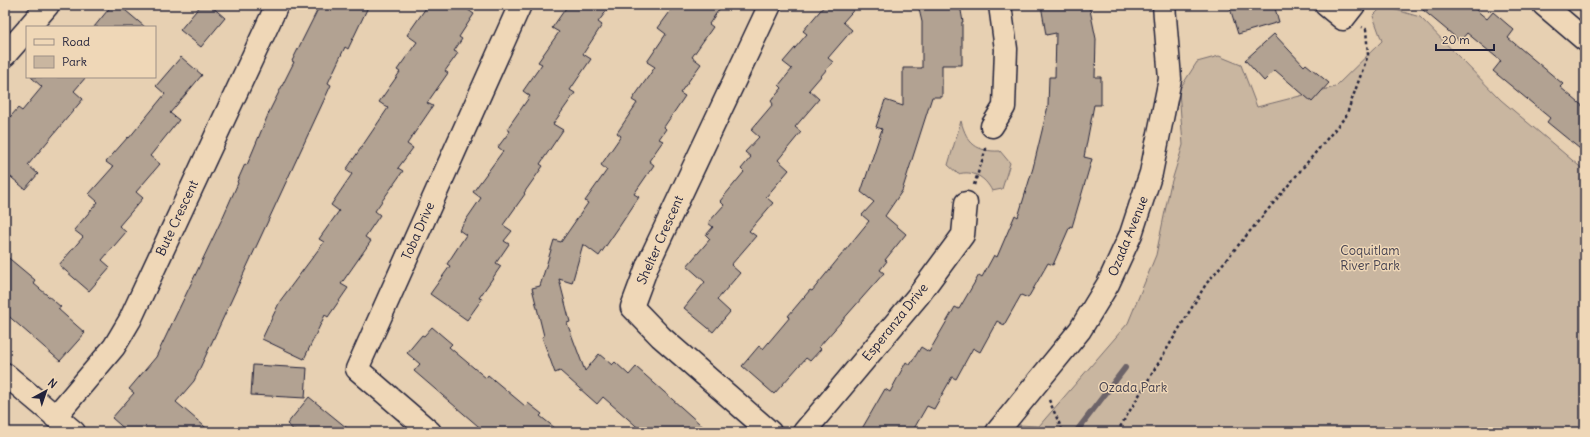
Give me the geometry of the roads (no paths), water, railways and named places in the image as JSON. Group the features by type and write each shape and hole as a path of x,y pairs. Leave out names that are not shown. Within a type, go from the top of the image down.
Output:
{"street":[{"path":"30,26 48,5"},
{"name":"Bute Crescent","path":"55,417 114,347 130,320 277,5"},
{"name":"Toba Drive","path":"430,432 356,369 520,5"},
{"name":"Shelter Crescent","path":"770,5 648,264 632,307 661,337 770,432"},
{"path":"992,126 1004,107 1006,49 1000,5"},
{"name":"Ozada Avenue","path":"997,432 1044,377 1080,330 1108,284 1131,234 1152,173 1170,79 1164,5"},
{"path":"1326,5 1348,12"},
{"path":"1544,5 1585,40"},
{"path":"5,55 26,31"},
{"name":"Esperanza Drive","path":"804,432 918,296 963,235 966,203"},
{"path":"5,374 74,432"}],"waterway":[{"path":"1076,432 1125,368"}],"park label":[{"name":"Coquitlam River Park","path":"1370,258"},
{"name":"Ozada Park","path":"1133,387"}]}
